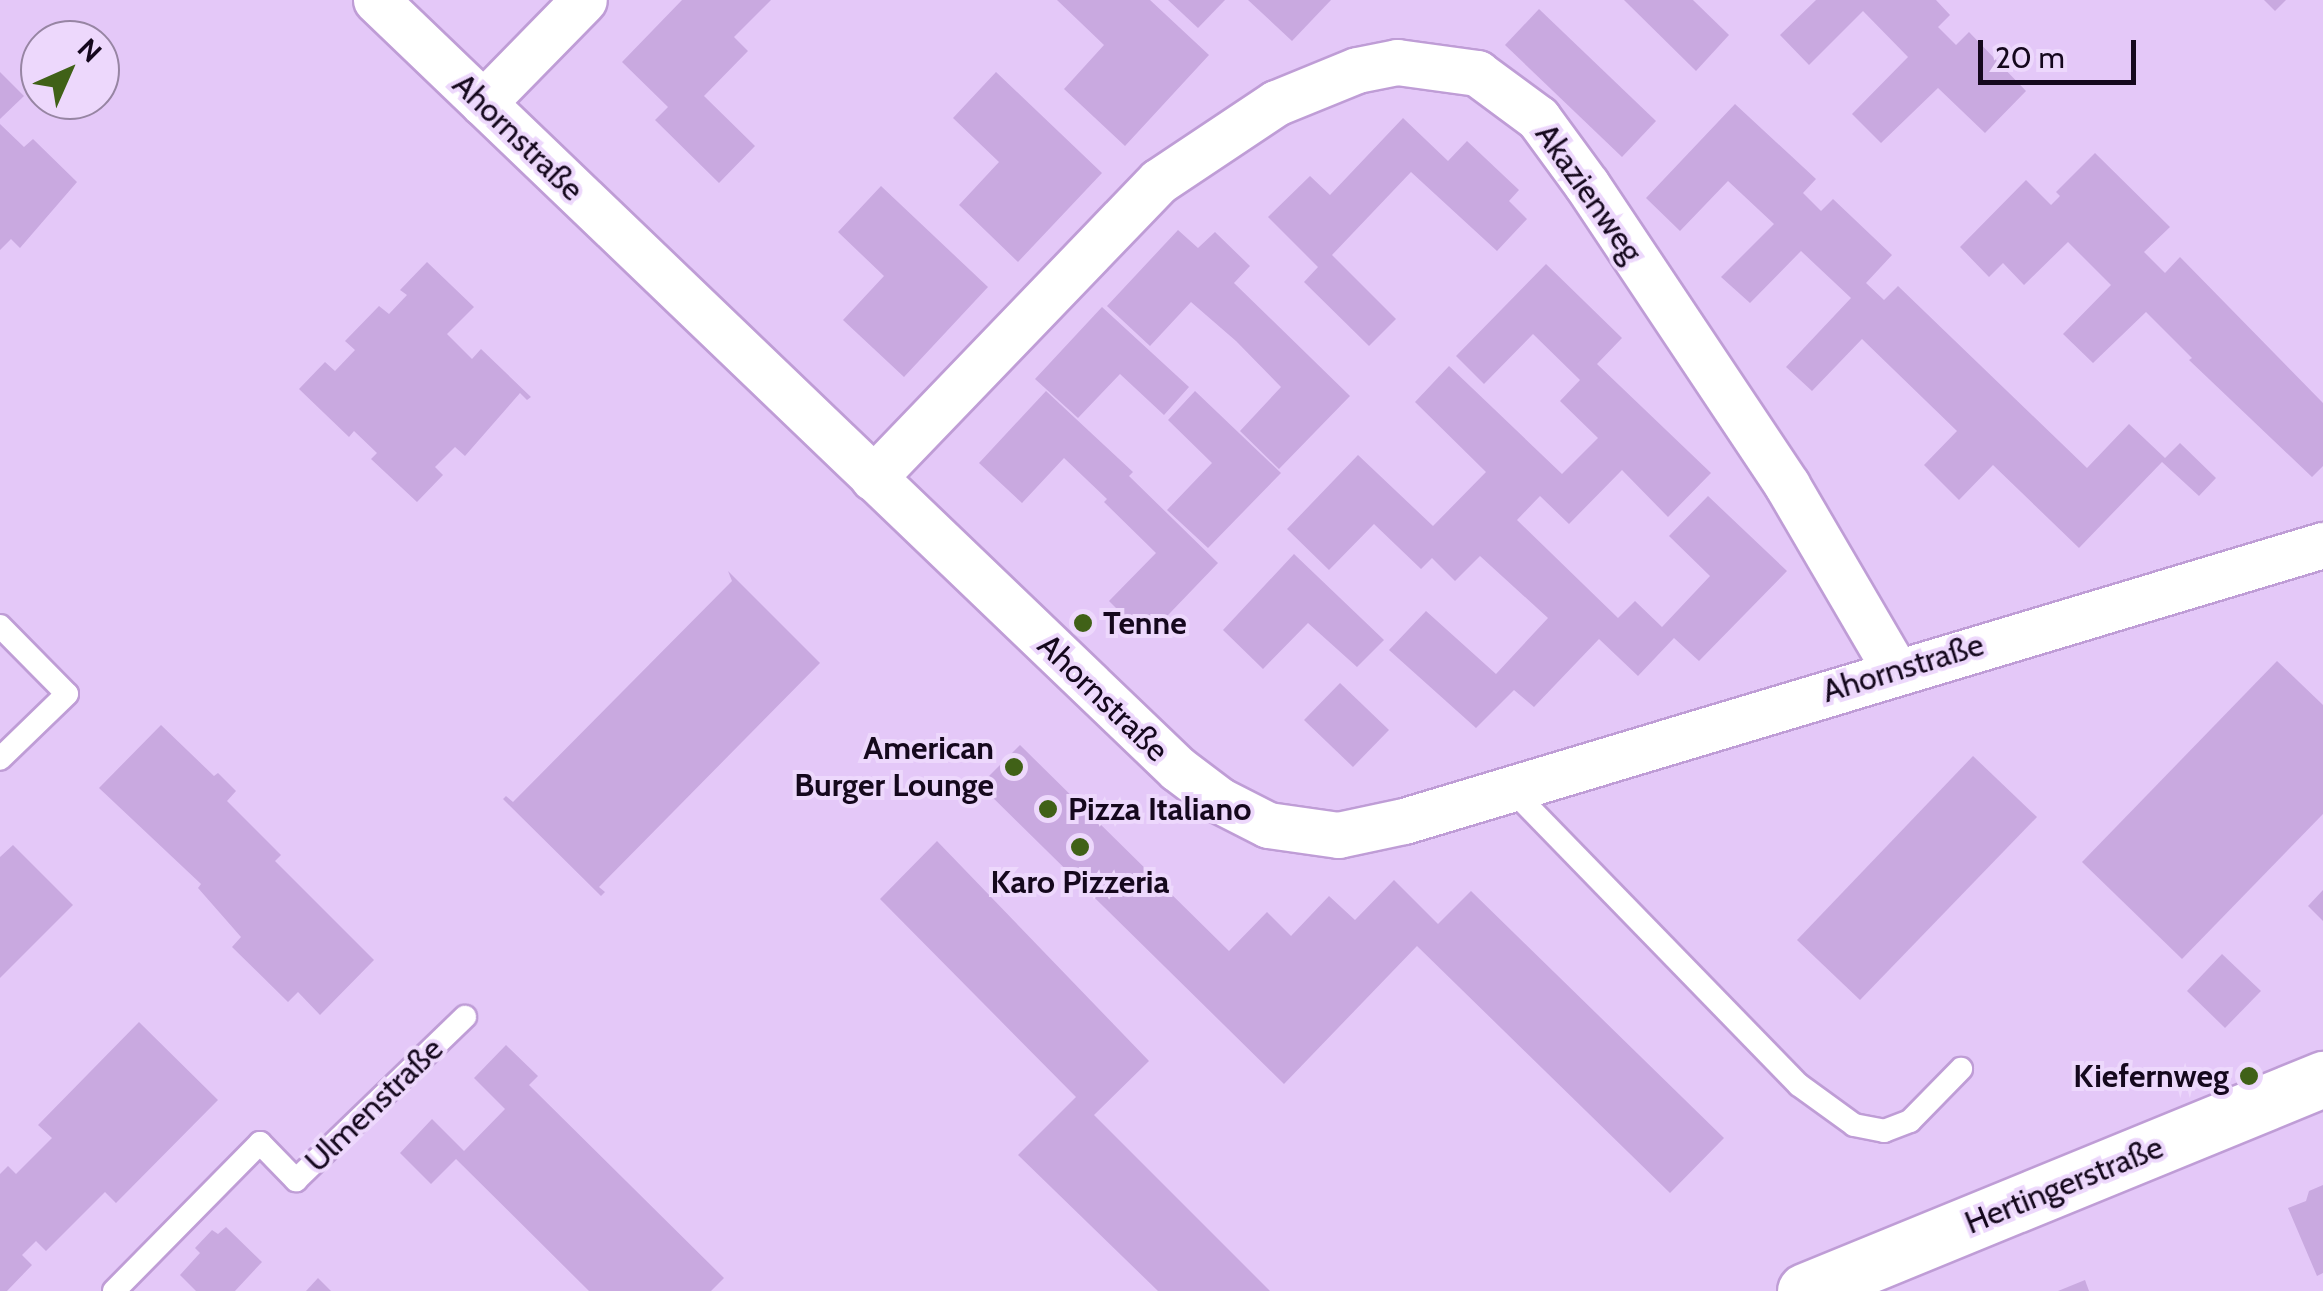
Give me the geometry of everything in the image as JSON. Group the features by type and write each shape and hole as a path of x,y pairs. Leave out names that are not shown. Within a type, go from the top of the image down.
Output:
{"street":[{"name":"Ahornstraße","path":"376,0 1178,770 1219,800 1268,825 1338,835 1510,788 2323,545"},
{"path":"483,104 584,0"},
{"name":"Akazienweg","path":"873,478 1159,181 1276,103 1357,70 1397,62 1477,73 1538,118 1587,185 1786,485 1895,670"},
{"name":"Hertingerstraße","path":"1804,1291 2323,1078"}],"lane":[{"path":"0,626 66,694 0,759"},
{"path":"1510,788 1799,1086 1854,1124 1884,1131 1910,1121 1962,1069"},
{"name":"Ulmenstraße","path":"114,1291 260,1143 296,1180 465,1017"}],"building":[{"path":"682,0 771,0 734,37 748,51 704,96 755,146 719,183 655,120 668,107 622,62"},
{"path":"1057,0 1150,0 1209,55 1125,146 1064,89 1104,45"},
{"path":"1168,0 1225,0 1198,28"},
{"path":"1248,0 1331,0 1292,41"},
{"path":"1624,0 1693,0 1729,35 1696,71"},
{"path":"1816,0 1936,0 1950,15 1938,27 1956,45 1969,32 2026,91 1985,133 1938,88 1881,143 1852,114 1908,57 1863,11 1809,65 1780,35"},
{"path":"2264,0 2286,0 2275,11"},
{"path":"1539,9 1656,121 1622,157 1505,45"},
{"path":"0,72 20,92 20,100 0,119"},
{"path":"996,72 1102,173 1018,262 959,205 999,162 953,118"},
{"path":"1735,104 1816,179 1803,193 1821,211 1833,199 1892,255 1866,283 1884,300 1898,286 2087,468 2129,424 2165,458 2180,443 2216,478 2199,496 2162,462 2079,548 1993,465 1959,500 1924,465 1957,431 1862,339 1812,391 1786,367 1851,298 1801,251 1750,303 1721,277 1774,224 1728,181 1680,231 1646,198"},
{"path":"1403,118 1448,161 1467,141 1519,190 1509,201 1527,219 1497,251 1411,172 1332,255 1396,319 1369,346 1304,282 1318,267 1268,217 1310,176 1330,195"},
{"path":"0,124 24,147 33,139 77,182 20,248 11,239 0,250"},
{"path":"2095,153 2170,227 2144,252 2165,273 2180,257 2323,403 2323,466 2312,477 2189,360 2192,358 2146,312 2093,363 2063,334 2111,285 2068,242 2024,285 2003,263 1989,277 1960,247 2026,180 2051,205 2060,196 2056,192"},
{"path":"881,186 988,287 904,377 843,320 884,276 838,232"},
{"path":"1178,230 1198,248 1215,232 1250,266 1234,283 1350,396 1279,469 1240,431 1281,387 1236,341 1191,302 1150,346 1107,306"},
{"path":"427,262 474,307 447,334 472,359 481,349 531,397 527,400 520,393 465,456 455,447 435,467 443,475 417,502 371,459 377,453 354,431 349,437 299,389 325,362 335,371 355,350 345,341 379,306 389,314 407,295 400,290"},
{"path":"1546,264 1622,338 1597,364 1711,473 1668,517 1622,470 1569,524 1540,496 1517,520 1618,618 1635,601 1662,627 1710,576 1669,536 1708,496 1787,571 1699,661 1674,638 1638,676 1599,639 1534,707 1514,690 1476,728 1389,650 1426,611 1496,674 1548,618 1480,556 1455,581 1432,558 1421,569 1374,524 1329,570 1287,529 1358,455 1433,526 1486,472 1415,402 1449,366 1562,474 1598,438 1560,401 1580,380 1533,334 1484,384 1456,356"},
{"path":"1102,307 1189,387 1164,415 1120,374 1078,418 1035,379"},
{"path":"1046,391 1133,472 1129,476 1218,563 1146,638 1109,601 1156,553 1104,502 1107,499 1064,458 1022,503 979,463"},
{"path":"1195,391 1281,473 1208,548 1167,510 1212,463 1168,420"},
{"path":"1294,554 1384,640 1357,667 1308,623 1263,669 1223,630"},
{"path":"728,571 820,663 599,887 605,892 601,896 503,799 506,796 513,802 732,581"},
{"path":"2277,661 2323,705 2323,814 2182,959 2082,862"},
{"path":"1340,683 1389,730 1353,767 1304,720"},
{"path":"161,725 214,776 218,773 236,791 227,801 281,855 275,861 374,960 320,1015 298,992 288,1002 232,947 241,937 198,888 201,884 99,788"},
{"path":"1020,745 1229,951 1267,912 1291,936 1329,896 1355,920 1394,880 1438,924 1471,891 1724,1138 1670,1193 1417,946 1284,1084 980,785"},
{"path":"1973,756 2037,817 1860,1000 1797,940"},
{"path":"937,841 1149,1061 1094,1115 1270,1291 1158,1291 1018,1155 1076,1097 880,899"},
{"path":"13,845 73,905 0,978 0,857"},
{"path":"2323,890 2323,921 2308,906"},
{"path":"2222,954 2261,991 2225,1028 2187,991"},
{"path":"139,1022 218,1100 116,1203 105,1192 46,1251 36,1241 22,1255 32,1265 7,1291 0,1291 0,1174 8,1166 16,1174 52,1138 38,1125"},
{"path":"506,1045 538,1076 529,1085 724,1278 711,1291 589,1291 456,1159 431,1184 400,1153 432,1119 464,1151 505,1109 474,1078"},
{"path":"2323,1185 2323,1273 2317,1276 2288,1208 2306,1201 2309,1191"},
{"path":"226,1227 262,1262 235,1291 196,1291 180,1275 200,1253 195,1248 212,1230 218,1234"},
{"path":"318,1278 331,1291 306,1291"},
{"path":"2085,1280 2089,1291 2058,1291"}],"place":[{"name":"Tenne","path":"1083,623"},
{"name":"American Burger Lounge","path":"1014,767"},
{"name":"Pizza Italiano","path":"1048,809"},
{"name":"Karo Pizzeria","path":"1080,847"},
{"name":"Kiefernweg","path":"2249,1076"}]}
